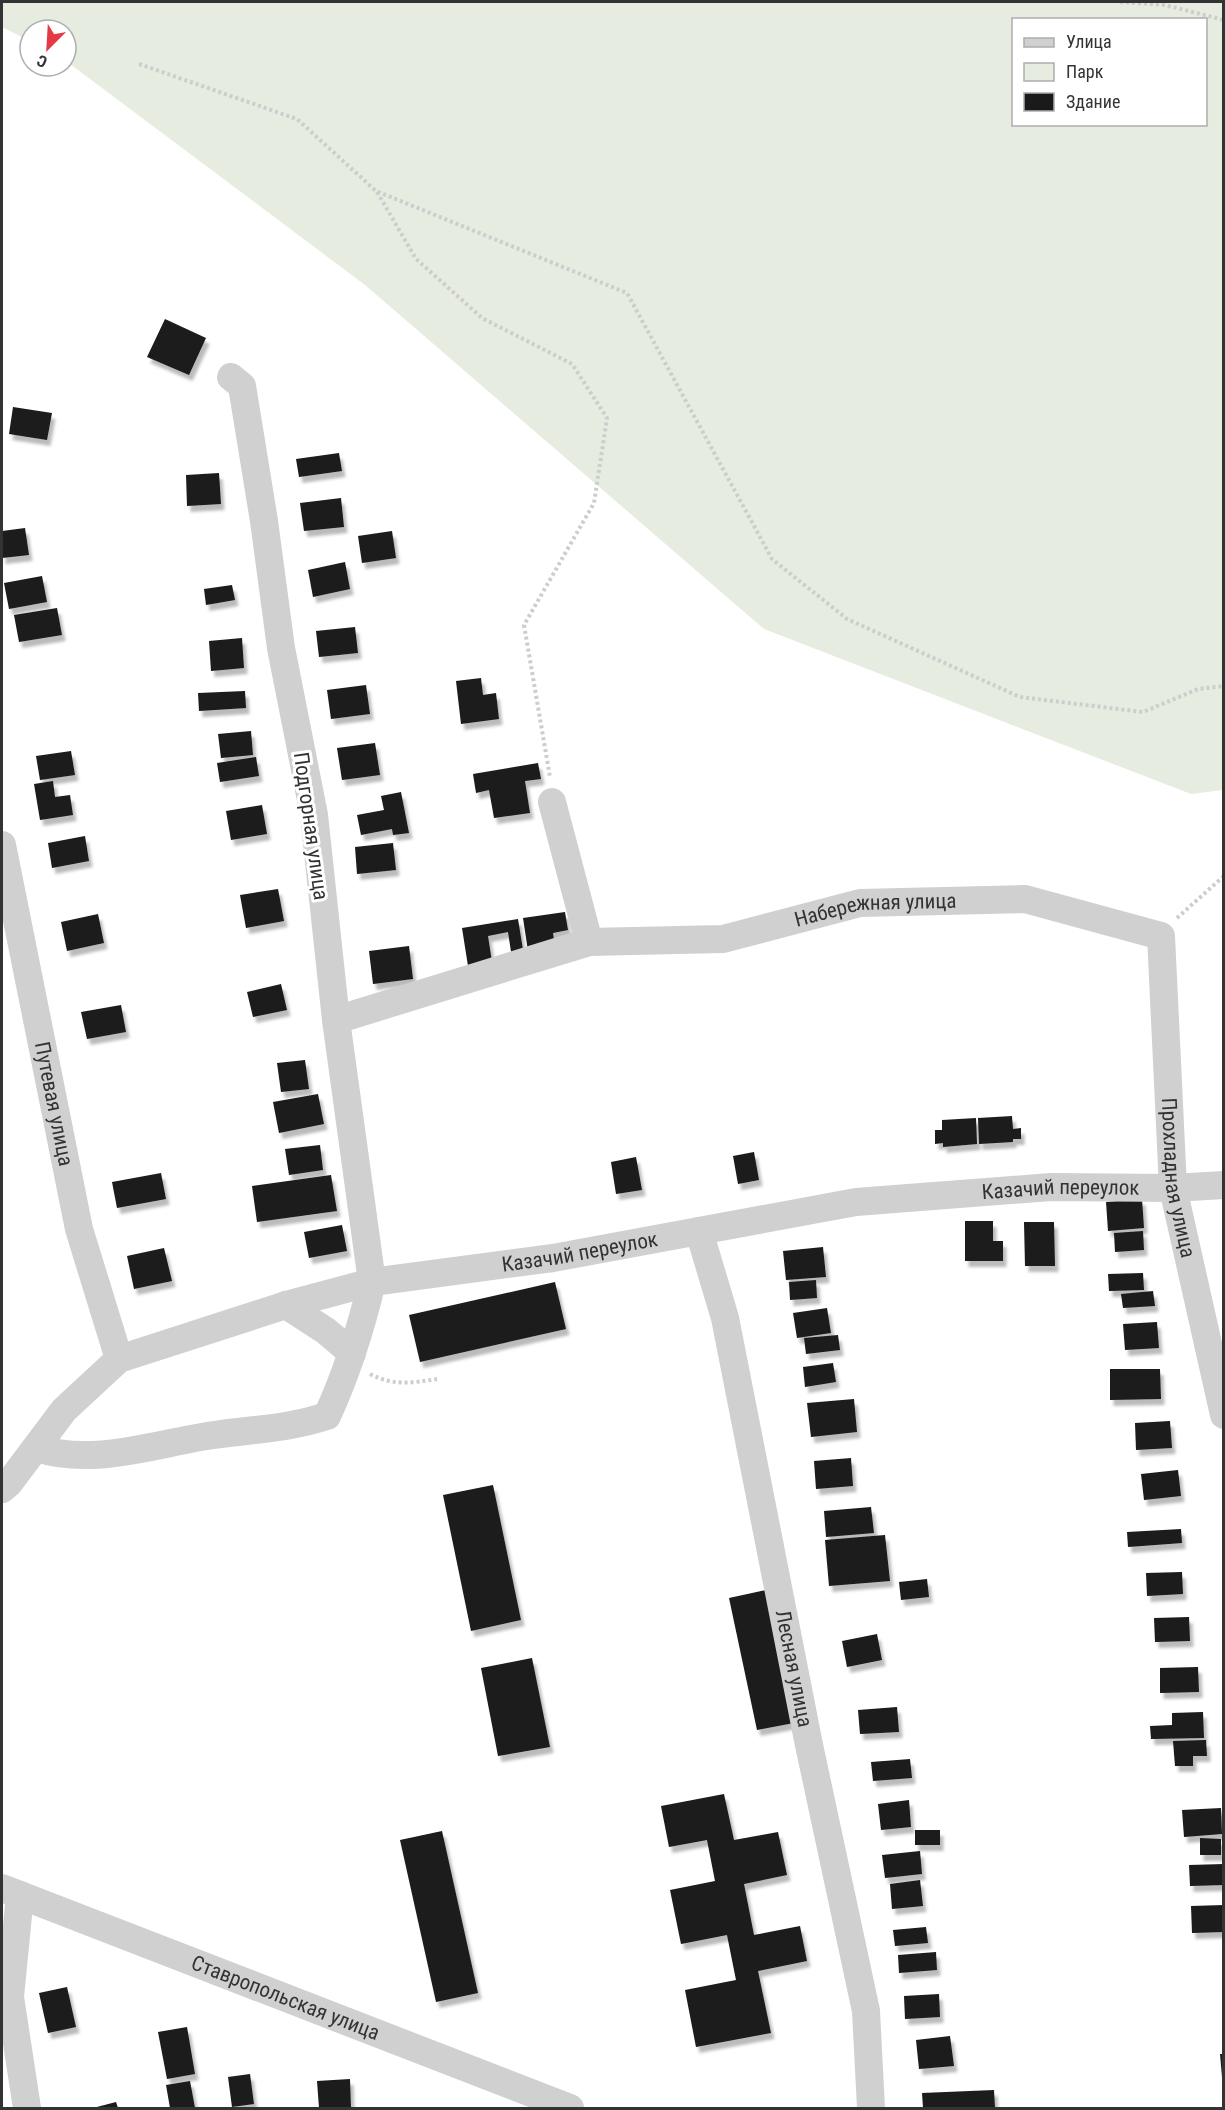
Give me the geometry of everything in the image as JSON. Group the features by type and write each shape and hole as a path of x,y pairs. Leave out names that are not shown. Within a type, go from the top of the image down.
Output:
{"street":[{"name":"Подгорная улица","path":"231,377 242,386 264,521 281,648 314,815 336,1020 372,1282"},
{"path":"552,802 589,942"},
{"name":"Путевая улица","path":"2,844 79,1229 119,1359"},
{"name":"Набережная улица","path":"336,1020 589,942 723,939 860,903 1025,899 1161,936"},
{"name":"Прохладная улица","path":"1161,936 1173,1188 1224,1415"},
{"name":"Казачий переулок","path":"4,1477 37,1448 64,1410 119,1359 286,1305 372,1282 553,1258 856,1203 1051,1187 1173,1188 1224,1185"},
{"name":"Лесная улица","path":"699,1231 725,1318 809,1745 866,2011 872,2109"},
{"path":"37,1448 58,1455 119,1452 214,1435 295,1427 327,1416 352,1353 372,1282"},
{"path":"286,1305 326,1331 352,1353"},
{"path":"11,1892 10,1997 27,2109"},
{"name":"Ставропольская улица","path":"11,1892 570,2109"}],"path":[{"path":"1120,2 1165,5 1224,20"},
{"path":"139,64 297,119 376,191 416,259 482,318 572,364 607,418 594,503 524,625 552,802"},
{"path":"376,191 627,293 772,559 847,619 1020,697 1143,712 1198,689 1224,686"},
{"path":"1161,936 1167,927 1224,876"},
{"path":"352,1353 368,1373 386,1382 417,1383 437,1378"}],"green space":[{"path":"2,2 1223,2 1223,790 1191,794 764,629 365,285 78,70 78,18 18,18 18,35 2,27"}],"building":[{"path":"165,319 206,338 189,375 147,357"},
{"path":"13,407 52,413 47,440 9,434"},
{"path":"339,453 342,471 299,477 296,459"},
{"path":"219,473 221,504 187,506 186,475"},
{"path":"341,498 344,527 304,531 300,503"},
{"path":"25,528 29,555 2,558 2,531"},
{"path":"392,531 396,558 362,563 358,536"},
{"path":"345,562 350,589 313,597 308,570"},
{"path":"42,576 47,602 9,609 4,583"},
{"path":"232,585 235,600 206,605 204,589"},
{"path":"57,608 62,635 19,642 14,615"},
{"path":"355,627 358,653 319,657 316,631"},
{"path":"242,638 244,668 211,671 209,641"},
{"path":"481,678 483,695 496,693 499,719 461,724 456,681"},
{"path":"366,685 370,714 331,719 327,690"},
{"path":"245,691 246,708 199,711 198,693"},
{"path":"251,731 253,755 221,758 218,734"},
{"path":"375,743 380,775 342,780 337,748"},
{"path":"71,751 75,775 40,780 36,756"},
{"path":"256,757 259,776 220,782 217,763"},
{"path":"538,763 541,779 525,781 530,813 494,818 489,790 476,793 473,774"},
{"path":"53,781 55,797 70,795 73,815 40,820 34,784"},
{"path":"401,792 409,833 393,835 392,829 361,835 357,815 384,810 381,796"},
{"path":"262,805 267,834 231,840 226,811"},
{"path":"85,836 89,861 52,868 48,843"},
{"path":"393,843 396,870 357,874 355,847"},
{"path":"278,889 284,921 246,928 240,895"},
{"path":"565,912 568,930 553,933 555,947 528,951 523,918"},
{"path":"98,914 104,943 67,951 61,922"},
{"path":"518,919 524,956 512,958 508,932 488,936 492,962 468,966 462,928"},
{"path":"409,946 413,979 373,984 369,951"},
{"path":"281,984 287,1010 253,1017 247,992"},
{"path":"121,1005 126,1032 87,1039 81,1012"},
{"path":"305,1060 309,1089 281,1092 277,1063"},
{"path":"318,1094 324,1124 279,1133 273,1102"},
{"path":"1012,1116 1013,1129 1021,1128 1021,1139 1013,1139 1013,1142 979,1144 978,1118"},
{"path":"976,1118 977,1144 943,1147 943,1143 935,1144 935,1130 942,1130 942,1120"},
{"path":"320,1145 323,1170 289,1175 285,1149"},
{"path":"754,1152 759,1180 738,1184 733,1156"},
{"path":"636,1157 642,1190 616,1194 611,1162"},
{"path":"161,1173 166,1199 117,1208 112,1182"},
{"path":"331,1175 337,1211 257,1222 252,1186"},
{"path":"1142,1199 1144,1228 1108,1231 1106,1202"},
{"path":"965,1221 993,1221 993,1241 1003,1241 1003,1261 965,1261"},
{"path":"1024,1222 1054,1222 1055,1266 1025,1266"},
{"path":"342,1225 347,1251 309,1258 304,1232"},
{"path":"1143,1231 1144,1250 1115,1252 1114,1233"},
{"path":"823,1247 826,1277 786,1280 783,1251"},
{"path":"164,1248 172,1281 134,1289 127,1256"},
{"path":"1143,1273 1144,1290 1109,1291 1108,1274"},
{"path":"816,1280 817,1298 790,1300 789,1282"},
{"path":"555,1282 566,1329 420,1362 409,1315"},
{"path":"1153,1291 1155,1306 1123,1308 1121,1294"},
{"path":"827,1308 831,1333 797,1338 793,1313"},
{"path":"1157,1322 1159,1348 1125,1350 1123,1324"},
{"path":"838,1335 840,1350 806,1354 804,1338"},
{"path":"833,1363 836,1382 805,1387 803,1367"},
{"path":"1110,1369 1160,1369 1161,1399 1110,1400"},
{"path":"854,1399 857,1432 811,1437 807,1403"},
{"path":"1170,1421 1172,1448 1136,1450 1135,1423"},
{"path":"851,1458 853,1486 816,1489 814,1461"},
{"path":"1178,1470 1181,1496 1144,1500 1141,1474"},
{"path":"493,1485 521,1620 471,1631 443,1495"},
{"path":"871,1507 874,1533 826,1537 824,1511"},
{"path":"1181,1529 1182,1543 1128,1547 1127,1532"},
{"path":"885,1535 890,1581 829,1586 825,1540"},
{"path":"1182,1572 1183,1594 1147,1596 1146,1573"},
{"path":"927,1579 929,1597 901,1600 899,1582"},
{"path":"771,1589 799,1722 757,1730 729,1598"},
{"path":"1189,1617 1190,1641 1155,1642 1154,1618"},
{"path":"877,1634 882,1660 847,1667 842,1641"},
{"path":"532,1658 550,1747 498,1756 481,1668"},
{"path":"1198,1667 1199,1692 1160,1693 1160,1668"},
{"path":"897,1707 899,1732 860,1734 858,1710"},
{"path":"1203,1712 1204,1738 1151,1739 1150,1726 1172,1725 1172,1713"},
{"path":"1206,1740 1207,1756 1193,1756 1193,1766 1175,1766 1173,1741"},
{"path":"910,1759 912,1778 873,1781 871,1762"},
{"path":"724,1794 734,1840 778,1832 787,1875 744,1884 754,1935 800,1926 807,1961 758,1971 771,2033 696,2047 685,1990 736,1980 727,1935 681,1944 670,1890 715,1881 707,1840 669,1847 661,1806"},
{"path":"909,1800 911,1827 881,1830 878,1804"},
{"path":"1221,1808 1222,1834 1184,1837 1182,1810"},
{"path":"915,1830 940,1830 940,1845 915,1845"},
{"path":"442,1831 478,1993 436,2002 400,1840"},
{"path":"1200,1838 1221,1839 1221,1855 1200,1855"},
{"path":"920,1851 922,1874 885,1878 882,1855"},
{"path":"1224,1864 1224,1885 1190,1886 1189,1865"},
{"path":"920,1880 923,1906 892,1909 890,1884"},
{"path":"1224,1905 1224,1932 1192,1933 1191,1906"},
{"path":"926,1927 928,1943 895,1946 893,1930"},
{"path":"936,1952 937,1970 899,1973 898,1955"},
{"path":"67,1987 76,2027 48,2033 39,1993"},
{"path":"939,1994 940,2017 905,2019 904,1996"},
{"path":"187,2027 195,2074 167,2079 158,2032"},
{"path":"950,2036 954,2066 919,2069 916,2040"},
{"path":"1220,2054 1224,2054 1224,2077 1222,2077"},
{"path":"250,2074 254,2104 232,2107 228,2077"},
{"path":"350,2079 351,2108 319,2108 317,2081"},
{"path":"190,2081 195,2108 170,2108 166,2085"},
{"path":"994,2090 995,2108 923,2108 922,2093"},
{"path":"116,2102 118,2108 93,2108"}]}
